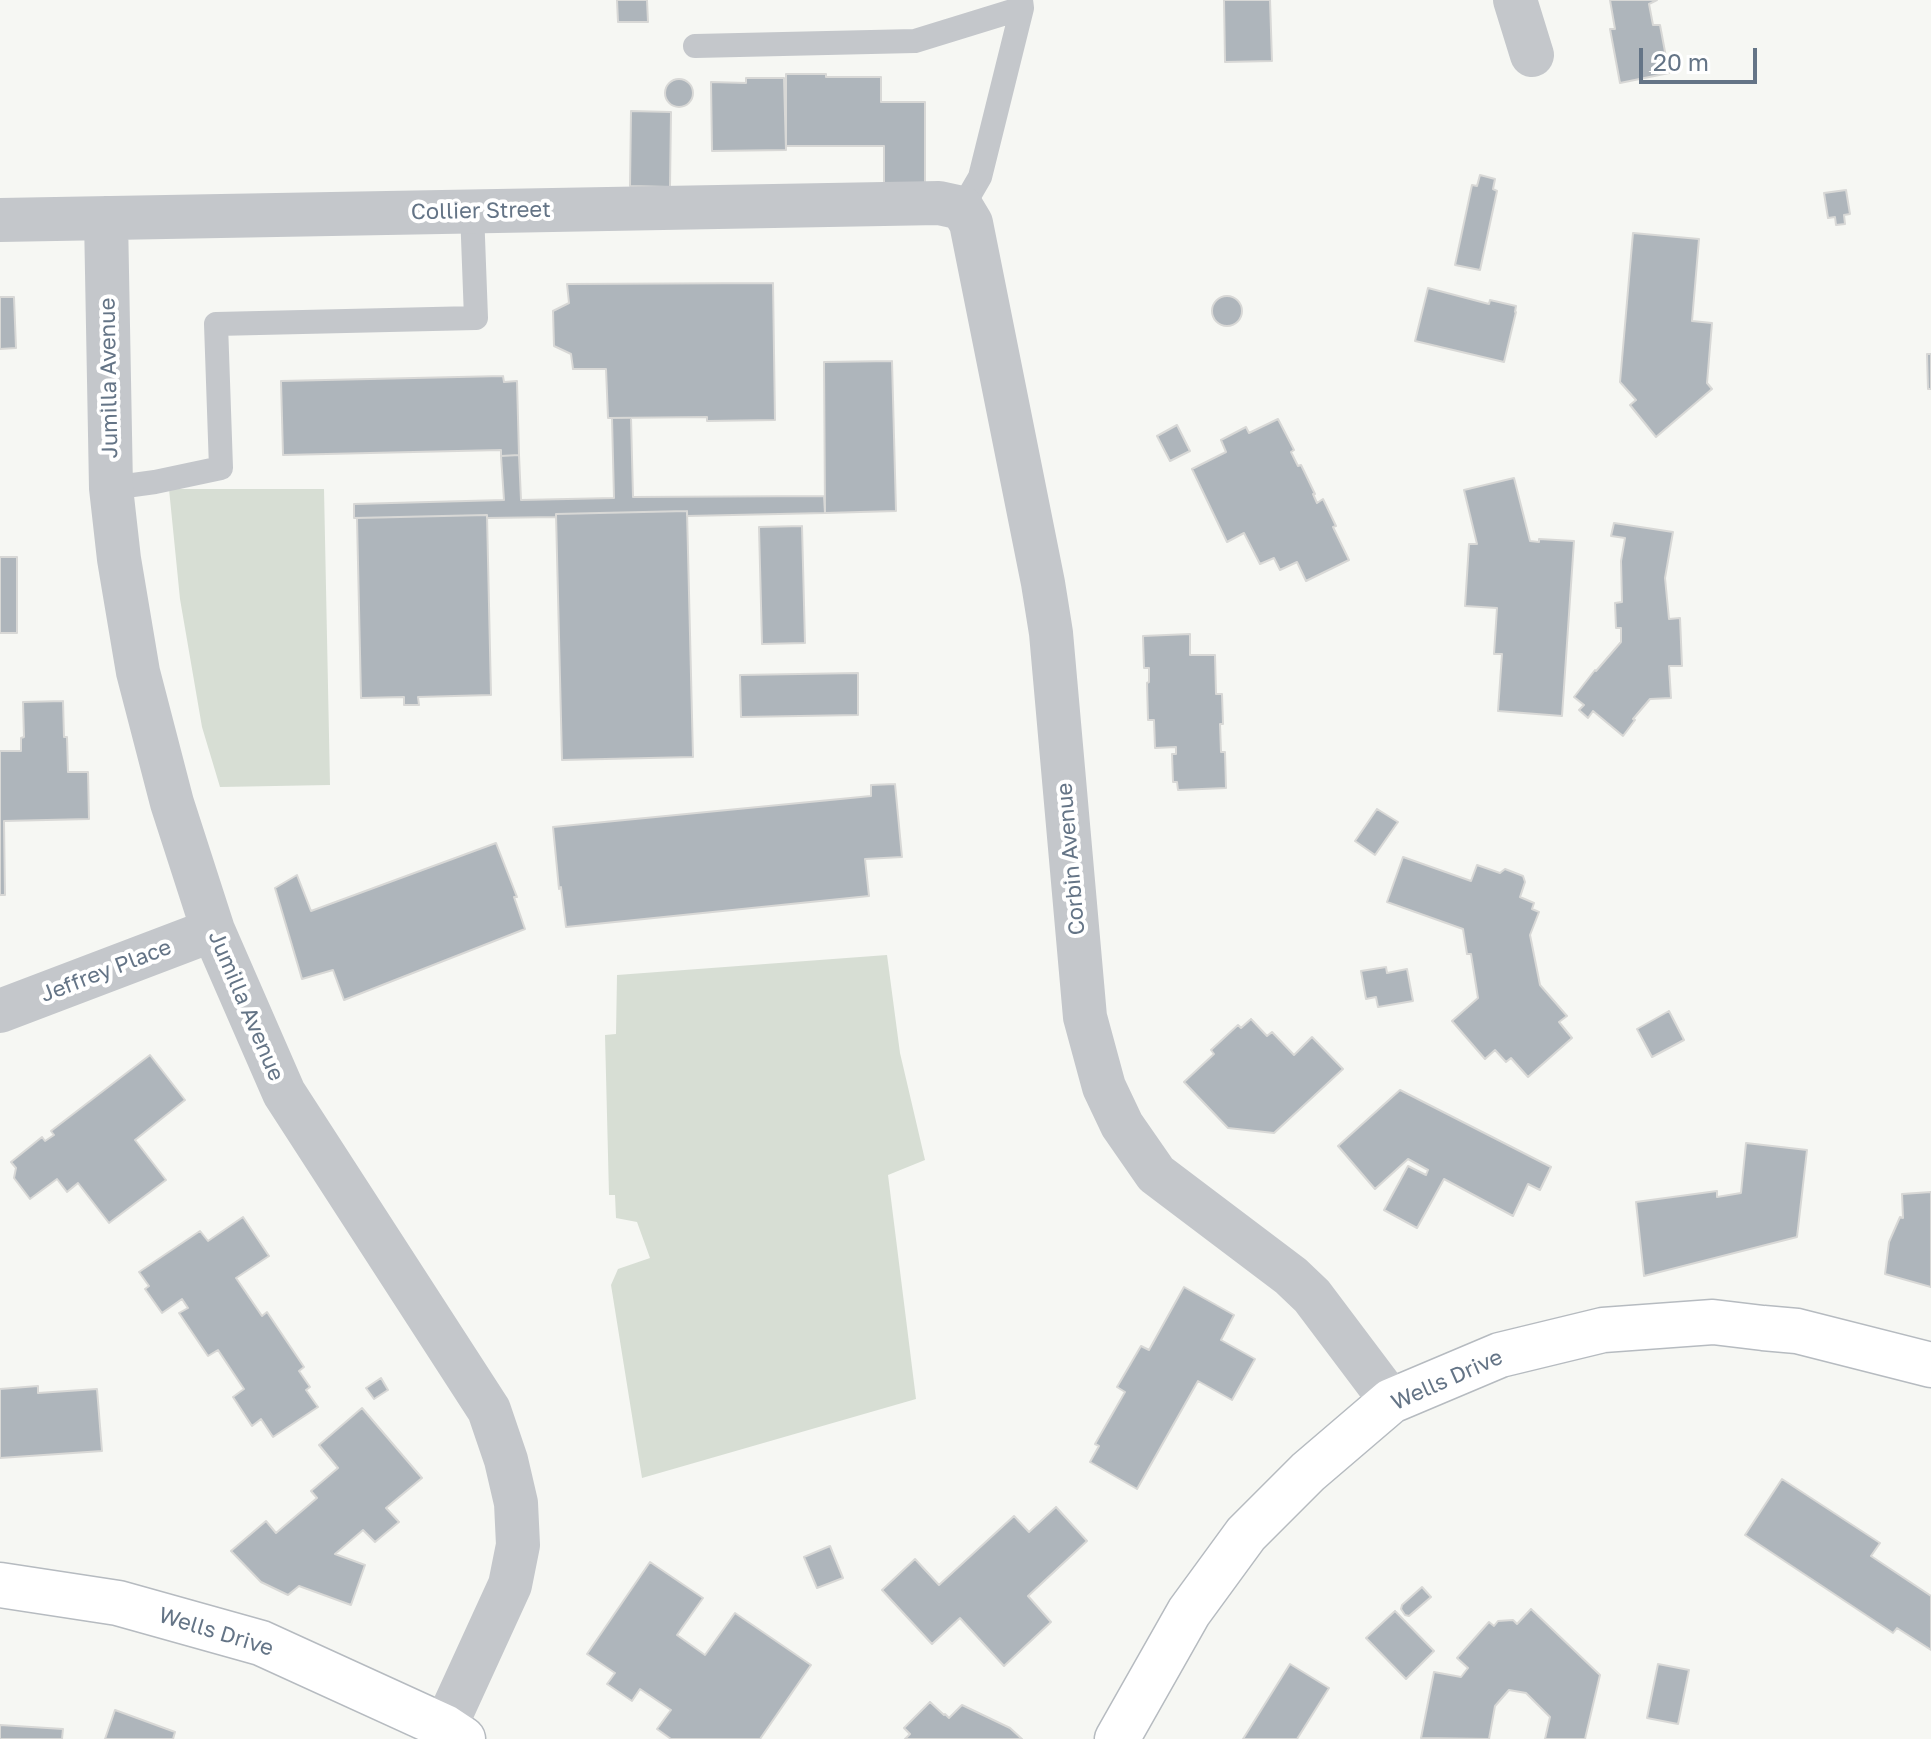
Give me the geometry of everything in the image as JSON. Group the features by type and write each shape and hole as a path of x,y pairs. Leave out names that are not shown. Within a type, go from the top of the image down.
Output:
{"main road":[{"name":"Wells Drive","path":"1117,1739 1189,1612 1246,1534 1308,1472 1391,1401 1500,1355 1603,1330 1713,1322 1797,1331 1931,1365"},
{"name":"Wells Drive","path":"0,1585 118,1603 261,1643 454,1733"}],"street":[{"path":"1515,0 1532,55"},
{"name":"Collier Street","path":"0,220 939,203 962,208"},
{"name":"Corbin Avenue","path":"962,208 971,223 1043,583 1051,633 1085,1017 1104,1087 1122,1125 1156,1174 1291,1276 1312,1296 1391,1401"},
{"name":"Jumilla Avenue","path":"106,218 111,488 119,559 138,672 172,803 213,930 284,1093 489,1410 516,1503 518,1545 510,1585 454,1733"},
{"name":"Jeffrey Place","path":"0,1011 213,930"}],"lane":[{"path":"695,46 915,41 1022,4"},
{"path":"962,208 980,177 1022,4"},
{"path":"111,488 221,468 216,324 476,318 472,211"}],"shaded area":[{"path":"169,489 324,489 330,785 220,787 202,727 180,599"},
{"path":"887,955 900,1053 925,1160 888,1175 916,1399 642,1478 611,1285 618,1269 650,1258 637,1222 616,1218 615,1195 609,1195 605,1035 616,1034 617,975"}],"building":[{"path":"617,0 647,0 648,22 618,22"},
{"path":"1224,0 1270,0 1272,61 1225,62"},
{"path":"1610,0 1657,0 1649,4 1653,25 1660,25 1669,73 1620,83 1610,29 1615,29"},
{"path":"786,74 881,77 881,102 925,102 925,186 884,186 884,146 786,146"},
{"path":"746,78 784,78 786,150 712,151 711,82 746,83"},
{"path":"679,79 689,83 693,93 689,103 679,107 669,103 665,93 669,83"},
{"path":"631,111 671,112 670,187 630,186"},
{"path":"1480,175 1495,179 1493,189 1497,191 1480,270 1455,265 1472,185 1477,186"},
{"path":"1846,190 1850,214 1844,215 1845,224 1836,225 1835,217 1828,218 1824,193"},
{"path":"1633,233 1699,239 1692,321 1712,323 1707,383 1712,389 1656,437 1630,405 1636,400 1620,382"},
{"path":"773,283 775,420 608,418 606,369 573,369 571,354 554,346 553,311 569,303 567,284"},
{"path":"1428,288 1489,304 1490,300 1516,306 1504,362 1415,341"},
{"path":"1227,296 1233,297 1241,305 1241,317 1233,325 1227,326 1221,325 1213,317 1212,311 1213,305 1221,297"},
{"path":"0,297 14,297 16,348 0,349"},
{"path":"1927,354 1931,354 1931,389 1928,389"},
{"path":"892,361 896,511 825,513 824,362"},
{"path":"503,376 504,382 517,381 519,455 501,456 501,450 283,455 281,381"},
{"path":"612,418 631,418 633,497 824,496 825,513 687,516 687,511 556,514 556,517 354,518 354,504 504,500 501,456 519,455 521,500 614,498"},
{"path":"1278,419 1317,503 1323,499 1349,560 1306,581 1297,562 1280,570 1274,558 1260,564 1244,533 1227,542 1192,469 1226,452 1221,440 1246,427 1249,433"},
{"path":"1177,425 1190,451 1170,461 1157,436"},
{"path":"1514,478 1530,541 1574,541 1562,716 1498,711 1502,654 1494,654 1497,608 1465,606 1469,544 1477,544 1464,490"},
{"path":"687,511 693,757 562,760 556,514"},
{"path":"487,515 491,695 418,697 419,705 404,705 404,697 361,698 357,518"},
{"path":"1614,523 1673,532 1665,578 1669,619 1680,618 1682,666 1669,666 1671,698 1650,699 1623,736 1593,711 1588,718 1579,710 1584,705 1574,697 1621,642 1621,628 1616,628 1615,603 1622,602 1621,561 1625,538 1611,536"},
{"path":"802,526 805,643 762,644 759,527"},
{"path":"0,557 17,557 17,633 0,633"},
{"path":"1190,634 1190,655 1215,655 1216,694 1222,694 1221,752 1225,752 1226,788 1178,790 1177,782 1173,782 1172,754 1176,754 1176,747 1155,748 1154,720 1148,720 1149,668 1144,668 1143,636"},
{"path":"858,673 858,715 741,717 740,675"},
{"path":"63,701 68,772 88,772 89,819 4,821 5,895 0,895 0,751 21,751 21,738 24,737 23,702"},
{"path":"895,784 902,857 865,859 869,896 566,927 553,827 871,796 871,785"},
{"path":"1377,809 1398,822 1375,855 1355,841"},
{"path":"496,843 517,897 514,897 525,929 344,1000 333,970 302,979 275,888 297,875 311,911"},
{"path":"1403,857 1471,881 1477,865 1500,873 1505,869 1523,876 1525,882 1520,897 1534,903 1532,909 1539,912 1530,935 1540,985 1567,1016 1559,1022 1572,1038 1528,1077 1511,1058 1506,1062 1495,1050 1485,1059 1452,1021 1478,998 1471,954 1467,954 1463,929 1387,902"},
{"path":"1386,967 1387,973 1407,969 1413,1001 1378,1007 1376,997 1366,999 1361,971"},
{"path":"1669,1011 1684,1040 1652,1057 1637,1029"},
{"path":"1251,1019 1267,1036 1272,1032 1294,1055 1312,1037 1343,1069 1274,1133 1228,1128 1184,1082 1214,1054 1211,1050 1238,1025 1241,1028"},
{"path":"150,1055 185,1100 135,1140 166,1180 109,1223 78,1183 67,1192 57,1179 30,1199 14,1178 16,1168 11,1162 42,1137 45,1141 54,1135 51,1131"},
{"path":"1400,1090 1551,1167 1540,1190 1528,1184 1513,1216 1444,1179 1417,1228 1384,1210 1408,1166 1426,1175 1428,1170 1408,1159 1375,1189 1338,1146"},
{"path":"1746,1143 1807,1150 1797,1237 1644,1276 1636,1202 1717,1191 1717,1197 1741,1193"},
{"path":"1931,1192 1931,1287 1885,1274 1889,1242 1900,1217 1903,1218 1902,1194"},
{"path":"243,1217 269,1256 236,1278 262,1316 267,1312 304,1367 299,1371 310,1387 306,1390 318,1407 273,1437 261,1419 252,1426 233,1397 244,1389 218,1350 208,1356 179,1313 188,1308 182,1299 162,1313 145,1289 149,1286 139,1272 200,1231 208,1241"},
{"path":"1184,1287 1234,1315 1221,1340 1255,1359 1232,1400 1198,1381 1137,1489 1090,1462 1099,1446 1095,1444 1125,1392 1117,1387 1141,1346 1149,1350"},
{"path":"381,1378 388,1390 374,1399 366,1388"},
{"path":"38,1386 38,1393 97,1389 102,1451 0,1458 0,1389"},
{"path":"362,1408 422,1478 386,1508 399,1522 375,1542 363,1530 335,1554 365,1565 351,1605 299,1586 288,1595 261,1582 231,1551 266,1521 276,1533 317,1498 311,1491 338,1468 319,1445"},
{"path":"1782,1479 1880,1543 1871,1556 1931,1596 1931,1650 1897,1628 1893,1633 1745,1535"},
{"path":"1056,1507 1087,1541 1028,1596 1051,1622 1004,1666 960,1618 932,1644 882,1590 915,1559 939,1585 1014,1516 1029,1532"},
{"path":"830,1546 843,1578 817,1588 804,1557"},
{"path":"650,1562 703,1598 677,1635 705,1655 735,1613 811,1665 760,1739 671,1739 657,1729 671,1710 640,1689 632,1701 607,1684 615,1673 587,1654"},
{"path":"1422,1587 1431,1597 1409,1616 1405,1615 1402,1605"},
{"path":"1531,1609 1600,1675 1585,1739 1545,1739 1550,1717 1526,1693 1509,1690 1495,1706 1489,1739 1421,1738 1434,1672 1461,1677 1468,1668 1457,1658 1489,1622 1494,1626 1498,1621 1513,1620 1517,1624"},
{"path":"1395,1611 1434,1651 1406,1679 1366,1638"},
{"path":"1290,1664 1329,1688 1297,1739 1243,1739"},
{"path":"1658,1664 1689,1670 1678,1724 1647,1718"},
{"path":"930,1702 949,1718 962,1705 1010,1728 1022,1739 905,1739 910,1734 904,1728"},
{"path":"115,1710 175,1732 173,1739 105,1739"},
{"path":"0,1725 63,1729 62,1739 0,1739"}]}
